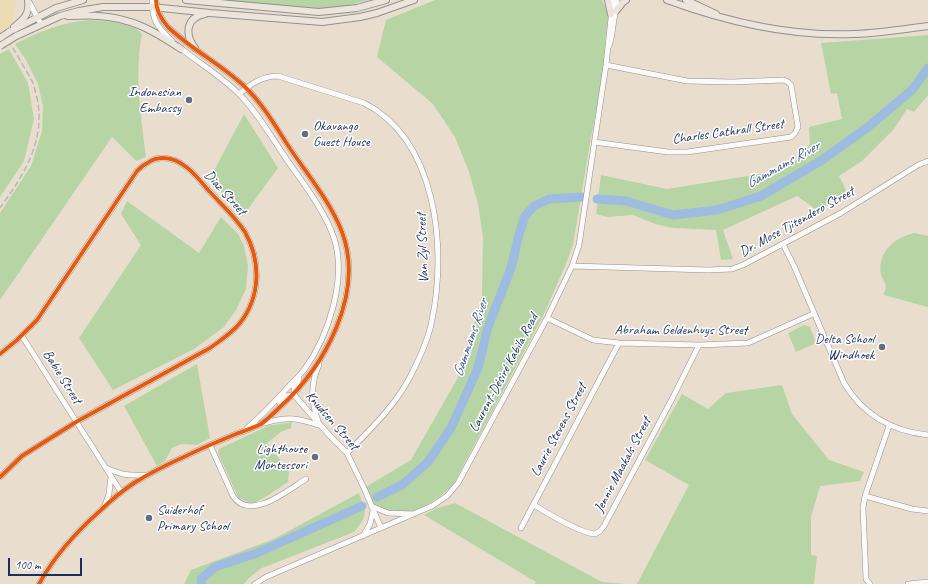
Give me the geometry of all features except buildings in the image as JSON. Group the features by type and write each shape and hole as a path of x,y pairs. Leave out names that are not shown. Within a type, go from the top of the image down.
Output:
{"main road":[{"path":"10,32 27,16 29,9 28,0"},
{"path":"0,38 56,8 83,0"},
{"path":"186,0 315,12 351,9 386,0"},
{"path":"0,46 16,36 60,16 102,7 153,5 210,13 322,22 338,21 365,16 414,0"},
{"path":"608,0 614,12 626,0"},
{"path":"667,0 705,14 730,20 769,28 816,34 855,34 928,26"},
{"path":"686,0 730,20"},
{"path":"195,48 190,41 188,33 189,27 196,17 210,13"},
{"path":"60,16 98,15 125,20 153,30 181,49"}],"street":[{"path":"28,0 41,24"},
{"path":"156,0 153,5 153,18 157,25 164,34 181,49 239,94 258,118 325,218 334,237 338,255 339,272 336,294 318,346 294,388 294,395"},
{"name":"Laurent-Désiré Kabila Road","path":"613,0 614,12"},
{"name":"Laurent-Désiré Kabila Road","path":"256,584 266,576 417,514 447,496 458,483 547,318 572,266 579,245 606,65 608,39 617,0"},
{"path":"153,5 172,31 246,88 268,115 315,185 342,232 348,252 349,273 340,318 315,374 312,385 314,411 319,425"},
{"name":"Charles Cathrall Street","path":"594,142 668,152 687,152 791,137 798,127 791,85 784,80 732,82 687,81 606,65"},
{"name":"Van Zyl Street","path":"239,94 258,80 267,76 278,76 364,103 374,108 404,136 415,155 433,202 436,223 438,261 437,295 432,321 413,371 394,402 367,434 347,453"},
{"name":"Diaz Street","path":"0,354 22,336 36,320 137,171 146,163 163,158 180,162 190,170 228,211 244,231 253,249 257,281 255,295 250,308 240,323 228,335 210,348 76,422 22,456 0,477"},
{"name":"Dr. Mose Tjitendero Street","path":"572,266 696,270 732,269 743,265 841,213 918,165 928,161"},
{"path":"783,244 794,266 813,314 844,383 852,396 861,407 889,426 928,436"},
{"name":"Abraham Geldenhuys Street","path":"547,318 593,340 619,343 699,345 748,344 813,314"},
{"name":"Babie Street","path":"22,336 121,492"},
{"path":"262,423 294,395 314,368 330,341"},
{"name":"Laurie Stevens Street","path":"521,528 619,343"},
{"name":"Jennie Maakals Street","path":"534,505 552,516 592,534 600,531 672,399 699,345"},
{"path":"241,432 273,404 304,370"},
{"path":"273,404 286,396 294,395"},
{"name":"Knudsen Street","path":"294,395 319,425 347,453 381,528"},
{"path":"39,584 66,543 83,526 121,492 149,475 210,445 262,423 283,418 292,418 301,419 319,425"},
{"path":"870,584 866,579 863,518 865,496 889,426"},
{"path":"210,445 233,496 239,504 249,507 261,504 306,479"},
{"path":"105,467 129,476 149,475"},
{"path":"105,506 109,494 111,475"},
{"path":"865,496 912,509 928,511"},
{"path":"363,536 371,522 372,508 388,514 417,514"},
{"path":"908,584 928,582"}],"green space":[{"path":"225,0 369,0 346,6 303,8"},
{"path":"435,0 602,0 609,14 605,40 608,49 573,245 543,316 454,483 443,494 429,504 413,511 395,514 371,506 364,488 411,460 461,372 482,295 483,237 478,204 469,172 455,137 433,104 377,57 386,20"},
{"path":"91,20 125,25 138,30 142,34 138,80 140,111 146,157 136,161 112,137 0,300 0,213 31,166 42,131 43,107 38,84 26,60 15,44 61,25"},
{"path":"928,35 928,95 914,112 907,109 894,129 862,161 839,176 846,190 844,194 828,202 821,213 797,196 723,230 733,259 721,260 716,230 673,228 655,224 633,215 607,217 596,214 601,175 667,189 779,171 796,160 810,144 809,127 842,119 837,93 831,94 821,43"},
{"path":"9,49 28,83 34,119 24,161 0,197 0,54"},
{"path":"244,114 278,168 243,216 209,180"},
{"path":"127,201 199,253 221,217 238,234 244,246 248,266 246,289 236,310 224,327 194,349 113,390 79,338 141,245 121,214"},
{"path":"914,233 928,236 928,307 884,295 886,286 881,275 880,267 884,253 888,247 900,238"},
{"path":"804,325 810,327 816,343 796,352 788,333"},
{"path":"197,364 210,438 197,445 181,444 172,448 165,461 157,466 124,406"},
{"path":"782,385 792,414 829,460 864,472 860,481 820,486 811,517 811,555 817,556 814,584 637,584 689,485 645,460 682,394 708,409 726,393"},
{"path":"292,422 291,428 281,432 267,443 289,471 288,482 254,503 245,501 238,497 218,453 219,449 268,426"},
{"path":"359,493 365,513 362,521 354,532 262,568 250,577 244,584 184,584 191,570 274,539"},
{"path":"455,503 602,582 627,584 535,584 536,582 424,515 437,508"}],"sand":[{"path":"0,0 16,1 14,16 11,24 0,33"}],"waterway":[{"name":"Gammams River","path":"597,199 626,201 673,215 717,210 761,196 822,160 868,127 912,90 928,68"},
{"name":"Gammams River","path":"377,497 402,485 428,462 451,428 478,368 488,327 511,268 525,216 534,206 549,199 582,197"},
{"name":"Gammams River","path":"201,584 201,579 215,567 257,553 362,506"}],"railway":[{"path":"0,35 14,49 33,83 39,113 36,143 31,156 25,170 0,208"}],"cycle path":[{"path":"39,584 52,563 75,535 125,489 173,462 261,424 271,415 297,390 312,371 326,349 337,327 344,303 348,279 348,255 342,232 326,200 258,101 236,79 168,27 159,15 156,0"},
{"path":"0,354 37,320 137,171 152,160 160,158 171,159 184,165 228,210 245,232 254,255 256,278 252,301 247,313 240,323 210,348 76,422 22,456 0,477"}],"place":[{"name":"Indonesian Embassy","path":"189,100"},
{"name":"Okavango Guest House","path":"305,134"},
{"name":"Delta School Windhoek","path":"882,347"},
{"name":"Lighthouse Montessori","path":"315,457"},
{"name":"Suiderhof Primary School","path":"149,518"}]}
